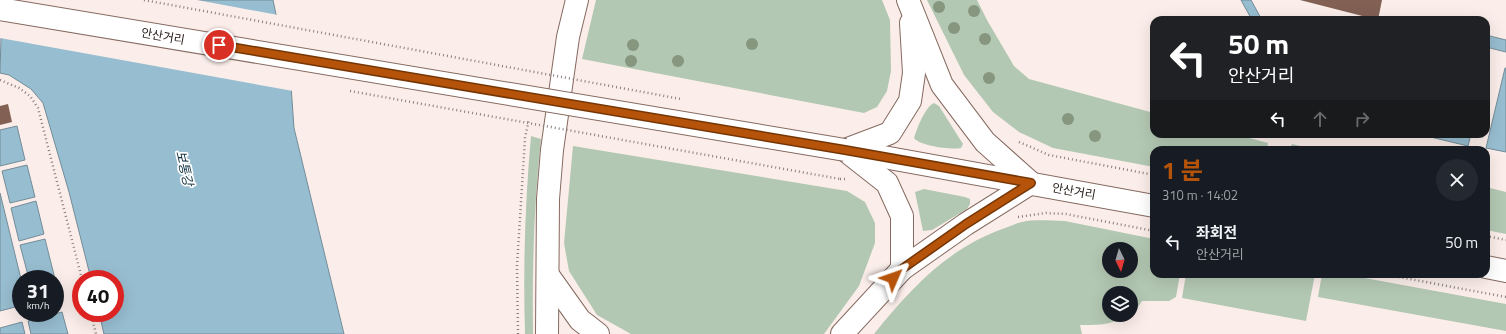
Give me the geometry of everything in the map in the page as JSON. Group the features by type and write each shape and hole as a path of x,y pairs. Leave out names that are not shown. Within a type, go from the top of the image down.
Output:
{"street":[{"path":"547,334 548,199 552,150 568,37 577,0"},
{"path":"845,150 890,133 910,101 914,73 909,3"},
{"path":"842,334 902,269 966,224 1031,183 985,142 942,85 909,3"},
{"name":"안산거리","path":"0,9 845,150 1150,205"},
{"path":"845,150 887,183 902,216 902,269"},
{"path":"1490,268 1506,271"},
{"path":"548,275 580,320 598,334"}],"path":[{"path":"144,0 684,99"},
{"path":"0,80 19,88 30,96 38,108 80,270"},
{"path":"345,90 840,179 851,179"},
{"path":"1013,139 1049,155 1150,174"},
{"path":"1013,220 1019,217 1046,213 1066,214 1150,230"},
{"path":"1490,237 1506,240"},
{"path":"1404,278 1506,297"},
{"path":"93,322 96,334"}],"green space":[{"path":"596,0 882,0 890,20 891,71 887,91 877,107 864,113 582,59"},
{"path":"927,0 977,0 1014,66 1029,79 1150,112 1150,138 1249,138 1268,143 1268,146 1150,146 1150,166 1053,148 1019,132 993,112 964,75"},
{"path":"934,103 939,106 963,144 961,148 936,147 917,141 914,138 925,113"},
{"path":"531,136 541,139 534,236 533,334 525,334 525,235"},
{"path":"573,146 847,191 865,202 875,223 875,243 859,286 824,334 631,334 597,315 569,271 564,243"},
{"path":"1490,188 1506,192 1506,234 1490,231"},
{"path":"924,189 965,197 970,199 970,204 967,209 932,230 923,231 915,192"},
{"path":"1065,221 1150,238 1150,278 1179,278 1176,297 1169,301 1142,301 1138,307 1138,286 1102,286 1102,322 1113,322 1106,324 1080,325 1082,334 874,334 902,301 932,271 948,258 985,236 1020,222"},
{"path":"1185,278 1314,278 1306,321 1182,298"},
{"path":"1321,278 1365,278 1506,304 1506,331 1318,297"}],"water":[{"name":"보통강","path":"2,0 273,0 291,86 294,128 344,334 104,334 101,322 124,322 124,270 89,270 69,192 43,103 31,89 9,75 0,73"},
{"path":"1241,0 1251,0 1260,16 1250,16"},
{"path":"1490,36 1506,40 1506,52 1490,48"},
{"path":"1506,68 1506,152 1490,149 1490,146 1486,146 1488,138 1490,138 1490,131"},
{"path":"17,126 25,160 0,166 0,130"},
{"path":"1435,138 1470,138 1468,146"},
{"path":"27,165 35,197 10,203 2,171"},
{"path":"0,193 19,270 12,270 12,308 0,311"},
{"path":"36,201 44,234 19,241 11,208"},
{"path":"45,239 53,270 27,270 20,245"},
{"path":"64,319 68,334 31,334 28,322 64,322"},
{"path":"22,322 25,334 0,334 0,328"}],"pier":[{"path":"0,0 197,0 278,15 293,91 0,38"}],"building":[{"path":"1300,0 1382,0 1379,16 1362,16"},
{"path":"8,104 12,122 0,125 0,106"}],"route":[{"path":"219,45 845,150 1031,183 966,224 902,269 893,278"}]}
